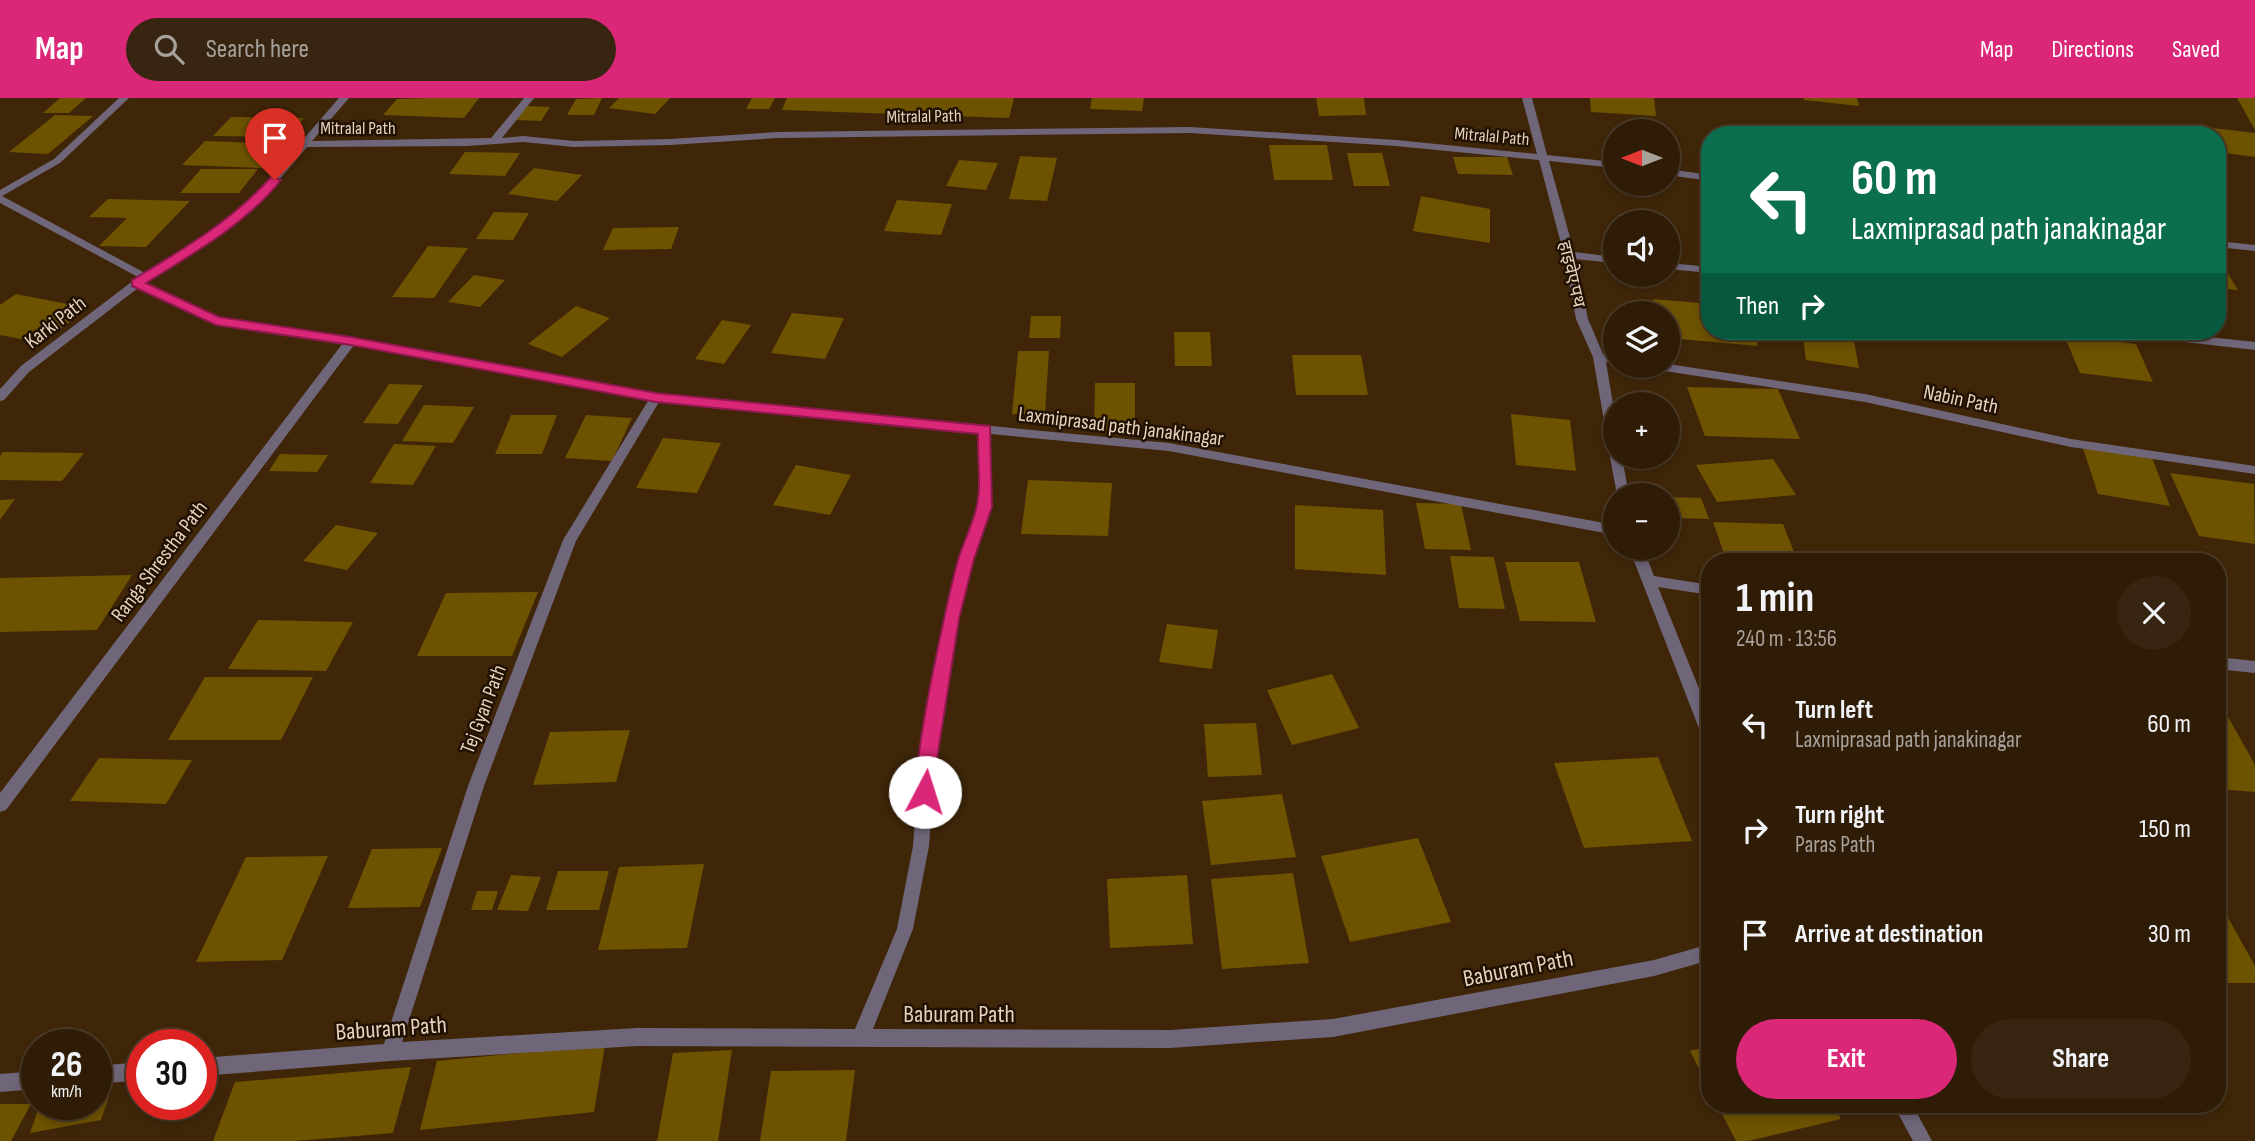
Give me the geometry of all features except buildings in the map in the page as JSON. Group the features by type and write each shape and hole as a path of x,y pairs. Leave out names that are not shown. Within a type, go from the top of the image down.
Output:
{"street":[{"path":"0,196 57,162 124,98"},
{"name":"Karki Path","path":"0,397 25,369 141,280 209,239 259,197 344,98"},
{"path":"494,141 529,98"},
{"name":"हाइवेए पथ","path":"1527,98 1569,255 1582,319 1599,356 1605,392"},
{"name":"Mitralal Path","path":"307,144 523,139 574,144 670,142 778,135 1190,130 1384,142 1603,164"},
{"path":"1680,173 1701,176"},
{"name":"Laxmiprasad path janakinagar","path":"0,196 216,321 351,341 656,398 1169,447 1603,528"},
{"path":"2226,245 2255,248"},
{"path":"1569,255 1603,259"},
{"path":"1680,267 1701,269"},
{"path":"2202,340 2255,346"},
{"name":"Ranga Shrestha Path","path":"0,805 351,341"},
{"path":"1599,356 1603,357"},
{"name":"Nabin Path","path":"1680,369 1865,398 2071,443 2255,470"},
{"name":"Tej Gyan Path","path":"390,1052 477,786 569,540 656,398"},
{"path":"860,1038 905,929 921,846 927,765 951,619 966,559 984,507 985,429"},
{"path":"1641,560 1701,713"},
{"path":"1650,581 1701,589"},
{"path":"2226,664 2255,667"},
{"name":"Baburam Path","path":"217,1066 637,1037 1170,1039 1333,1028 1654,968 1701,955"},
{"path":"0,1083 21,1081"},
{"path":"1907,1113 1923,1141"}],"route":[{"path":"275,180 209,239 137,283 216,321 351,341 656,398 985,429 984,507 966,559 951,619 925,792"}]}
